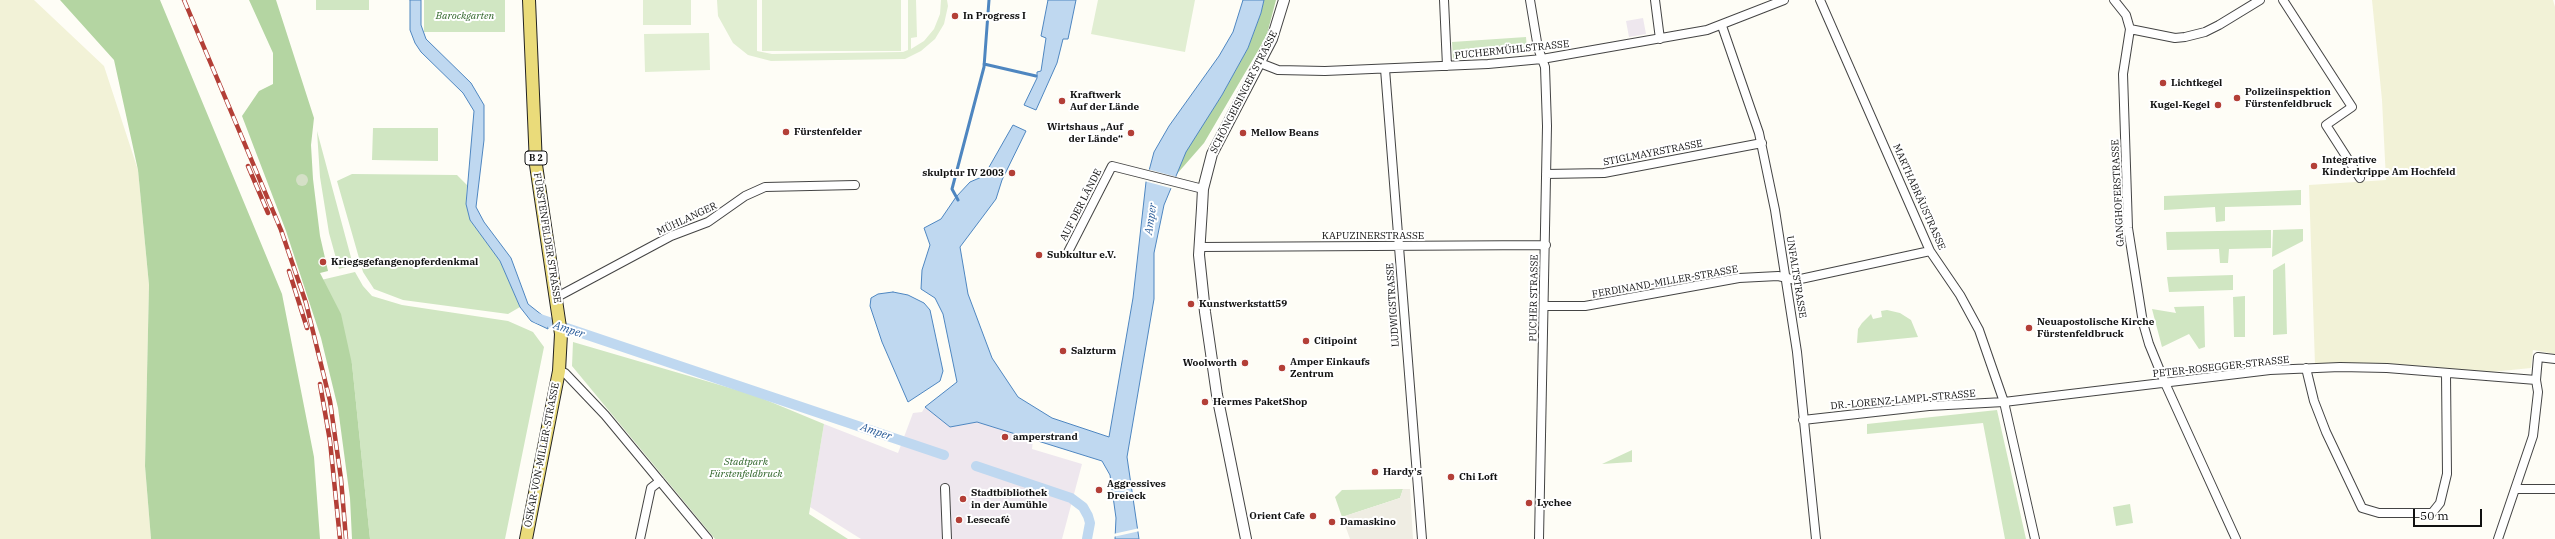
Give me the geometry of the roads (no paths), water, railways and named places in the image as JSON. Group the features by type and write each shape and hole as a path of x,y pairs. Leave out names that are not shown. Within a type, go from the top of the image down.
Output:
{"main road":[{"name":"FÜRSTENFELDER STRASSE","path":"529,0 536,165 546,244 559,314 561,334 559,371"},
{"name":"OSKAR-VON-MILLER-STRASSE","path":"526,539 559,371"}],"street":[{"name":"SCHÖNGEISINGER STRASSE","path":"1246,539 1215,383 1201,280 1200,247 1203,189 1212,154 1219,138 1260,63 1276,28 1284,0"},
{"path":"1444,0 1447,66"},
{"name":"PUCHER STRASSE","path":"1530,0 1546,74 1546,245 1539,539"},
{"path":"1655,0 1660,39"},
{"name":"PUCHERMÜHLSTRASSE","path":"1260,63 1278,70 1385,69 1542,59 1660,39 1722,26 1784,0"},
{"name":"MARTHABRÄUSTRASSE","path":"1820,0 1930,251 1974,320 2004,402 2036,539"},
{"path":"2114,0 2126,15 2130,29 2175,38 2205,32 2260,0"},
{"path":"2283,0 2352,107 2326,125 2360,178"},
{"name":"UNFALTSTRASSE","path":"1722,26 1762,142 1787,278 1816,539"},
{"name":"GANGHOFERSTRASSE","path":"2130,29 2123,74 2128,228 2144,322 2149,344 2165,383 2236,539"},
{"name":"LUDWIGSTRASSE","path":"1385,69 1422,539"},
{"name":"STIGLMAYRSTRASSE","path":"1546,174 1604,173 1762,142"},
{"name":"AUF DER LÄNDE","path":"1068,252 1112,166 1203,189"},
{"name":"MÜHLANGER","path":"557,297 671,236 717,217 746,196 765,187 856,185"},
{"name":"KAPUZINERSTRASSE","path":"1200,247 1546,245"},
{"name":"FERDINAND-MILLER-STRASSE","path":"1544,306 1585,306 1739,278 1787,278 1796,280 1930,251"},
{"path":"2498,539 2533,436 2538,392 2536,380 2538,357 2555,359"},
{"path":"2306,368 2314,401 2324,426 2362,508 2379,513 2432,513 2440,504 2448,467 2446,374"},
{"name":"PETER-ROSEGGER-STRASSE","path":"2004,402 2270,370 2306,368 2387,368 2446,374 2536,380"},
{"path":"559,371 566,373 605,415 708,539"},
{"name":"DR.-LORENZ-LAMPL-STRASSE","path":"1803,420 1929,406 2004,402"},
{"path":"640,539 651,488 660,481"},
{"path":"946,488 947,539"},
{"path":"2516,489 2555,489"}],"water":[{"path":"410,0 421,0 421,25 426,39 471,83 484,105 484,140 476,207 484,222 511,258 528,304 547,319 548,329 531,321 520,307 500,261 470,220 466,204 474,111 463,93 421,52 415,43 410,30"},
{"path":"1048,0 1076,0 1068,39 1063,39 1057,63 1036,110 1024,105 1037,78 1037,72 1041,71 1046,38 1041,36"},
{"path":"1243,0 1264,0 1261,13 1248,48 1222,95 1186,152 1164,205 1154,253 1154,299 1127,457 1139,539 1115,539 1116,518 1110,475 1102,461 977,422 950,427 925,407 957,382 943,314 935,298 921,289 922,270 930,245 924,228 941,219 956,197 970,182 984,176 1013,125 1026,131 1002,180 996,199 960,247 968,294 992,358 1018,397 1052,418 1109,437 1133,298 1146,182 1154,152 1169,126 1219,56 1233,32"},
{"path":"893,292 908,295 924,303 930,310 943,371 940,381 908,402 882,342 870,306 871,298 878,294"}],"waterway":[{"name":"Amper","path":"958,200 952,189 984,67 989,0"},
{"path":"984,64 1036,76"},
{"name":"Amper","path":"537,318 944,455"},
{"name":"Amper","path":"976,466 1071,498 1083,507 1088,516 1090,523 1087,539"}],"railway":[{"path":"184,0 281,230 306,303 330,401 341,479 346,539"},
{"path":"248,166 268,213"},
{"path":"289,271 307,328"},
{"path":"320,384 330,441 340,539"}],"place":[{"name":"In Progress I","path":"955,16"},
{"name":"Lichtkegel","path":"2163,83"},
{"name":"Polizeiinspektion Fürstenfeldbruck","path":"2237,98"},
{"name":"Kraftwerk Auf der Lände","path":"1062,101"},
{"name":"Kugel-Kegel","path":"2218,105"},
{"name":"Fürstenfelder","path":"786,132"},
{"name":"Wirtshaus „Auf der Lände“","path":"1131,133"},
{"name":"Mellow Beans","path":"1243,133"},
{"name":"Integrative Kinderkrippe Am Hochfeld","path":"2314,166"},
{"name":"skulptur IV 2003","path":"1012,173"},
{"name":"Subkultur e.V.","path":"1039,255"},
{"name":"Kriegsgefangenopferdenkmal","path":"323,262"},
{"name":"Kunstwerkstatt59","path":"1191,304"},
{"name":"Neuapostolische Kirche Fürstenfeldbruck","path":"2029,328"},
{"name":"Citipoint","path":"1306,341"},
{"name":"Salzturm","path":"1063,351"},
{"name":"Woolworth","path":"1245,363"},
{"name":"Amper Einkaufs Zentrum","path":"1282,368"},
{"name":"Hermes PaketShop","path":"1205,402"},
{"name":"amperstrand","path":"1005,437"},
{"name":"Hardy's","path":"1375,472"},
{"name":"Chi Loft","path":"1451,477"},
{"name":"Aggressives Dreieck","path":"1099,490"},
{"name":"Stadtbibliothek in der Aumühle","path":"963,499"},
{"name":"Lychee","path":"1529,503"},
{"name":"Orient Cafe","path":"1313,516"},
{"name":"Lesecafé","path":"959,520"},
{"name":"Damaskino","path":"1332,522"}],"park label":[{"name":"Barockgarten","path":"465,16"},
{"name":"Stadtpark Fürstenfeldbruck","path":"746,468"}]}
